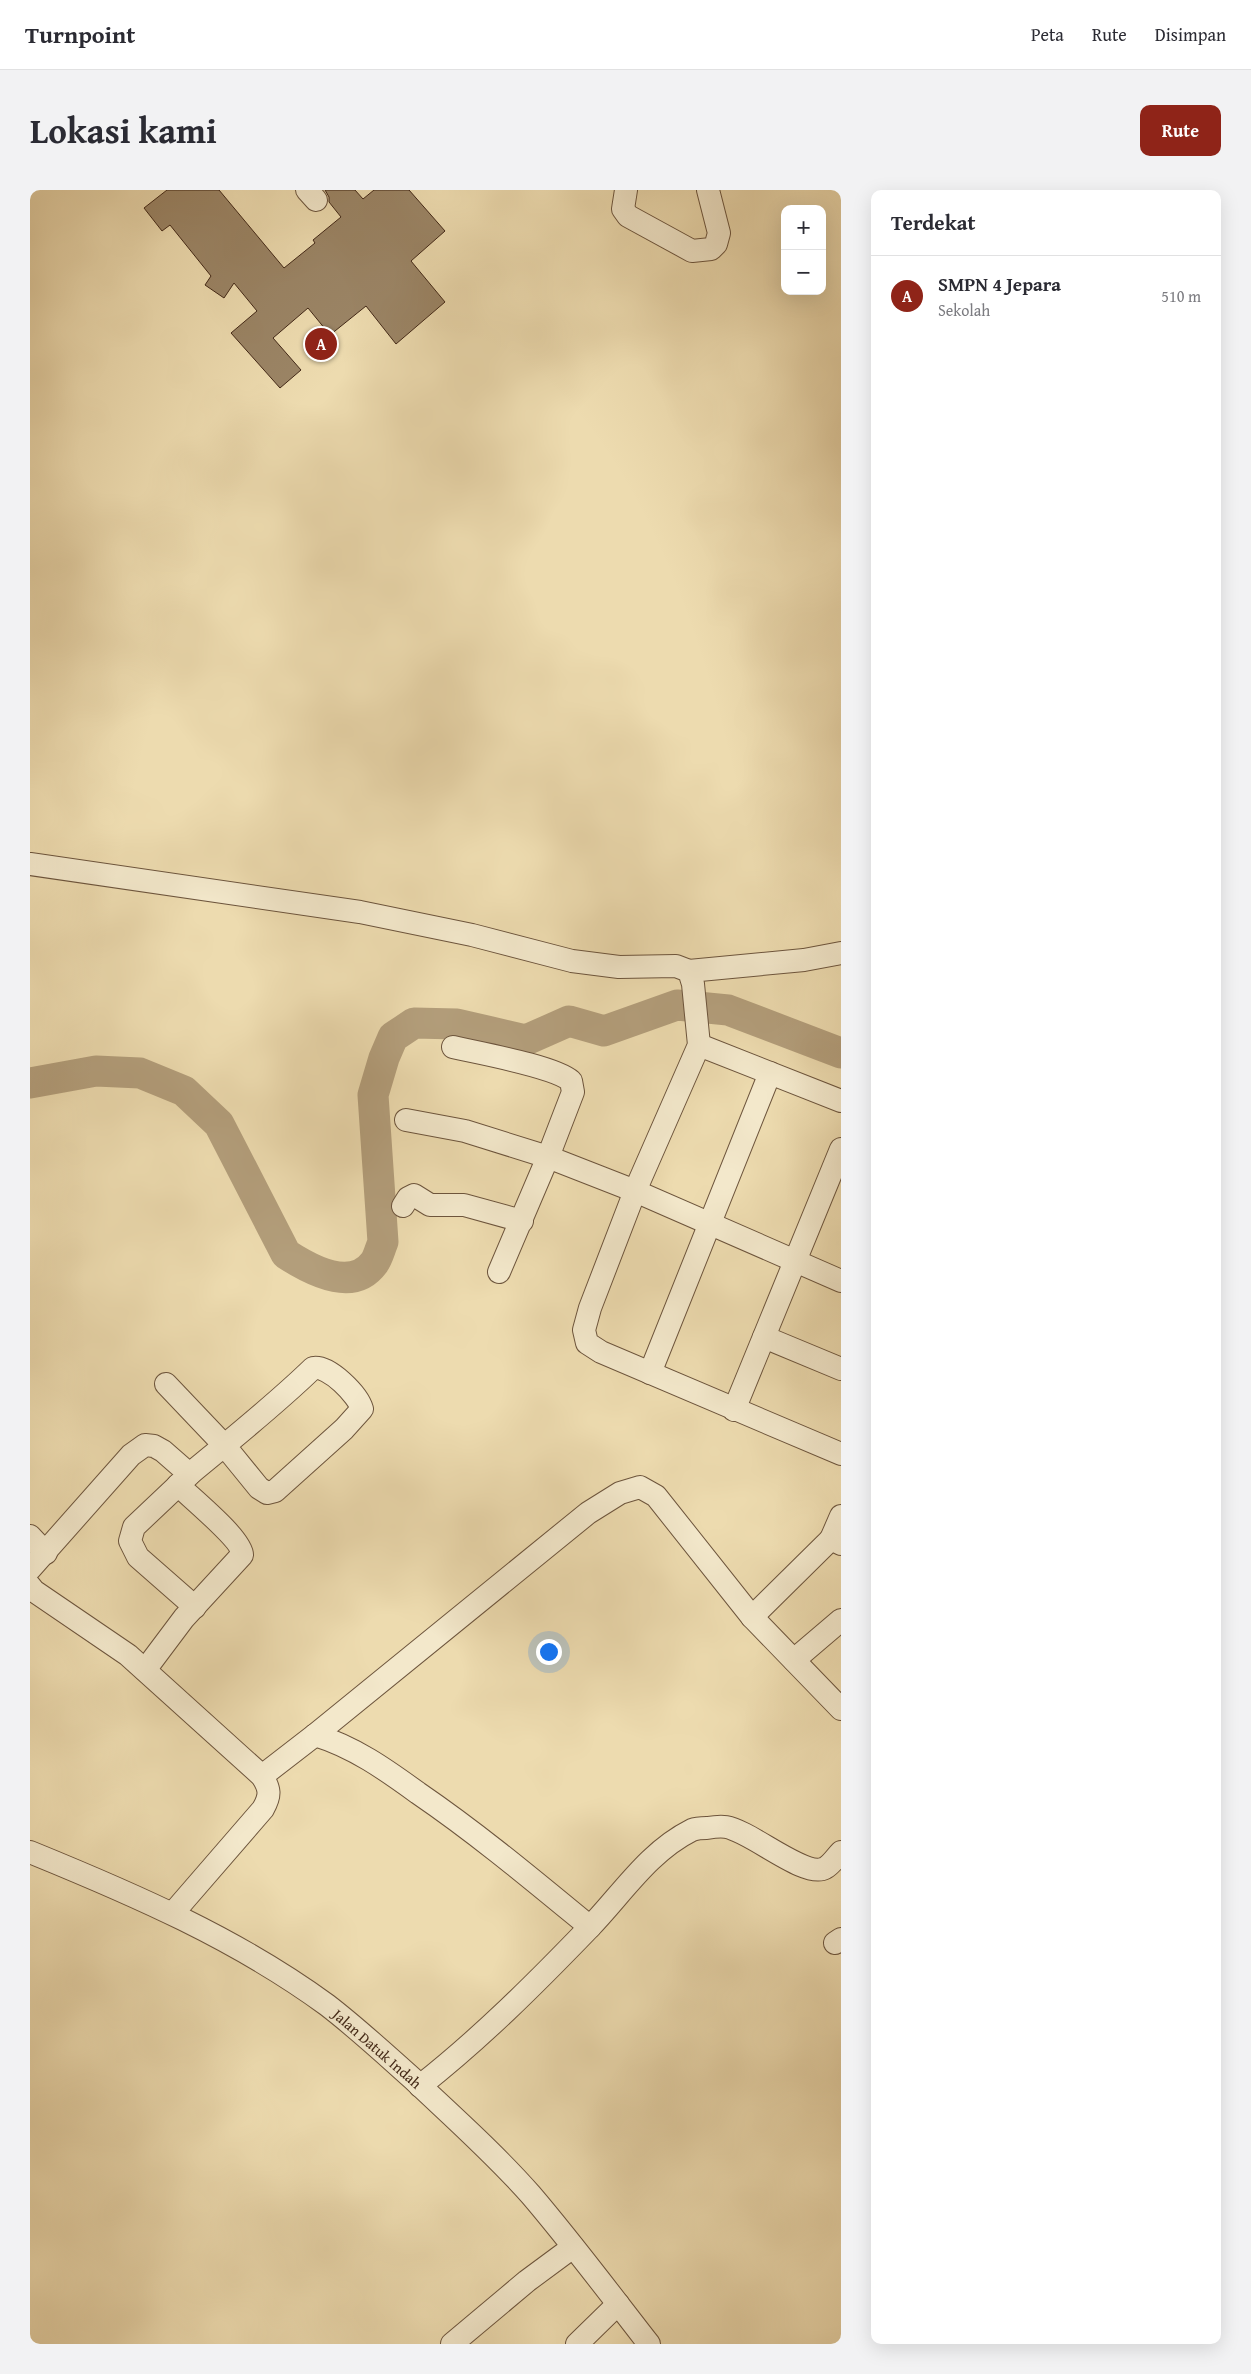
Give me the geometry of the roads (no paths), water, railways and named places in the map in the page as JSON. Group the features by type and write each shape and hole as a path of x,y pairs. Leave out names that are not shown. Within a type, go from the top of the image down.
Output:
{"street":[{"path":"626,190 622,209 628,216 678,245 698,252 712,248 718,240 708,190"},
{"path":"30,864 360,912 472,934 572,961 619,967 676,966 691,977 841,953"},
{"path":"691,977 698,1035 635,1191 584,1330 586,1344 734,1410 841,1454"},
{"path":"698,1035 770,1073 841,1101"},
{"path":"453,1047 547,1070 571,1081 573,1092 522,1221 499,1272"},
{"path":"650,1373 770,1073"},
{"path":"406,1120 465,1131 548,1156 635,1191 841,1281"},
{"path":"734,1410 838,1164"},
{"path":"403,1206 408,1198 414,1195 430,1205 464,1205 522,1221"},
{"path":"764,1337 841,1368"},
{"path":"166,1384 224,1444 259,1488 267,1493 275,1491 344,1429 358,1415 362,1407 333,1374 322,1368 314,1368 224,1444 184,1479 134,1527 130,1541 138,1556 194,1607"},
{"path":"30,1569 131,1455 145,1445 154,1446 187,1472 184,1479"},
{"path":"146,1670 194,1607 240,1559 243,1551 184,1479"},
{"path":"262,1776 315,1736 588,1513 620,1494 640,1487 656,1496 752,1617 840,1706"},
{"path":"752,1617 836,1542 841,1516"},
{"path":"30,1536 46,1553"},
{"path":"30,1586 34,1591 128,1655 146,1670 262,1776 270,1790 269,1799 263,1808 173,1913"},
{"path":"794,1660 841,1620"},
{"path":"315,1736 337,1742 361,1754 401,1780 466,1826 590,1927"},
{"path":"420,2086 462,2054 502,2016 590,1927 652,1857 673,1840 696,1829 725,1826 753,1837 802,1867 813,1870 824,1868 841,1852"},
{"name":"Jalan Datuk Indah","path":"30,1852 173,1913 292,1982 328,2006 484,2145 530,2194 649,2344"},
{"path":"452,2344 528,2281 573,2247"},
{"path":"577,2344 618,2304"}],"waterway":[{"path":"30,1083 96,1071 140,1073 184,1091 219,1124 286,1254 318,1271 343,1277 365,1272 374,1263 383,1242 373,1095 384,1058 393,1037 414,1023 457,1024 526,1040 569,1021 604,1031 677,1005 728,1010 841,1053"}],"place":[{"name":"SMPN 4 Jepara","path":"321,344"}]}
